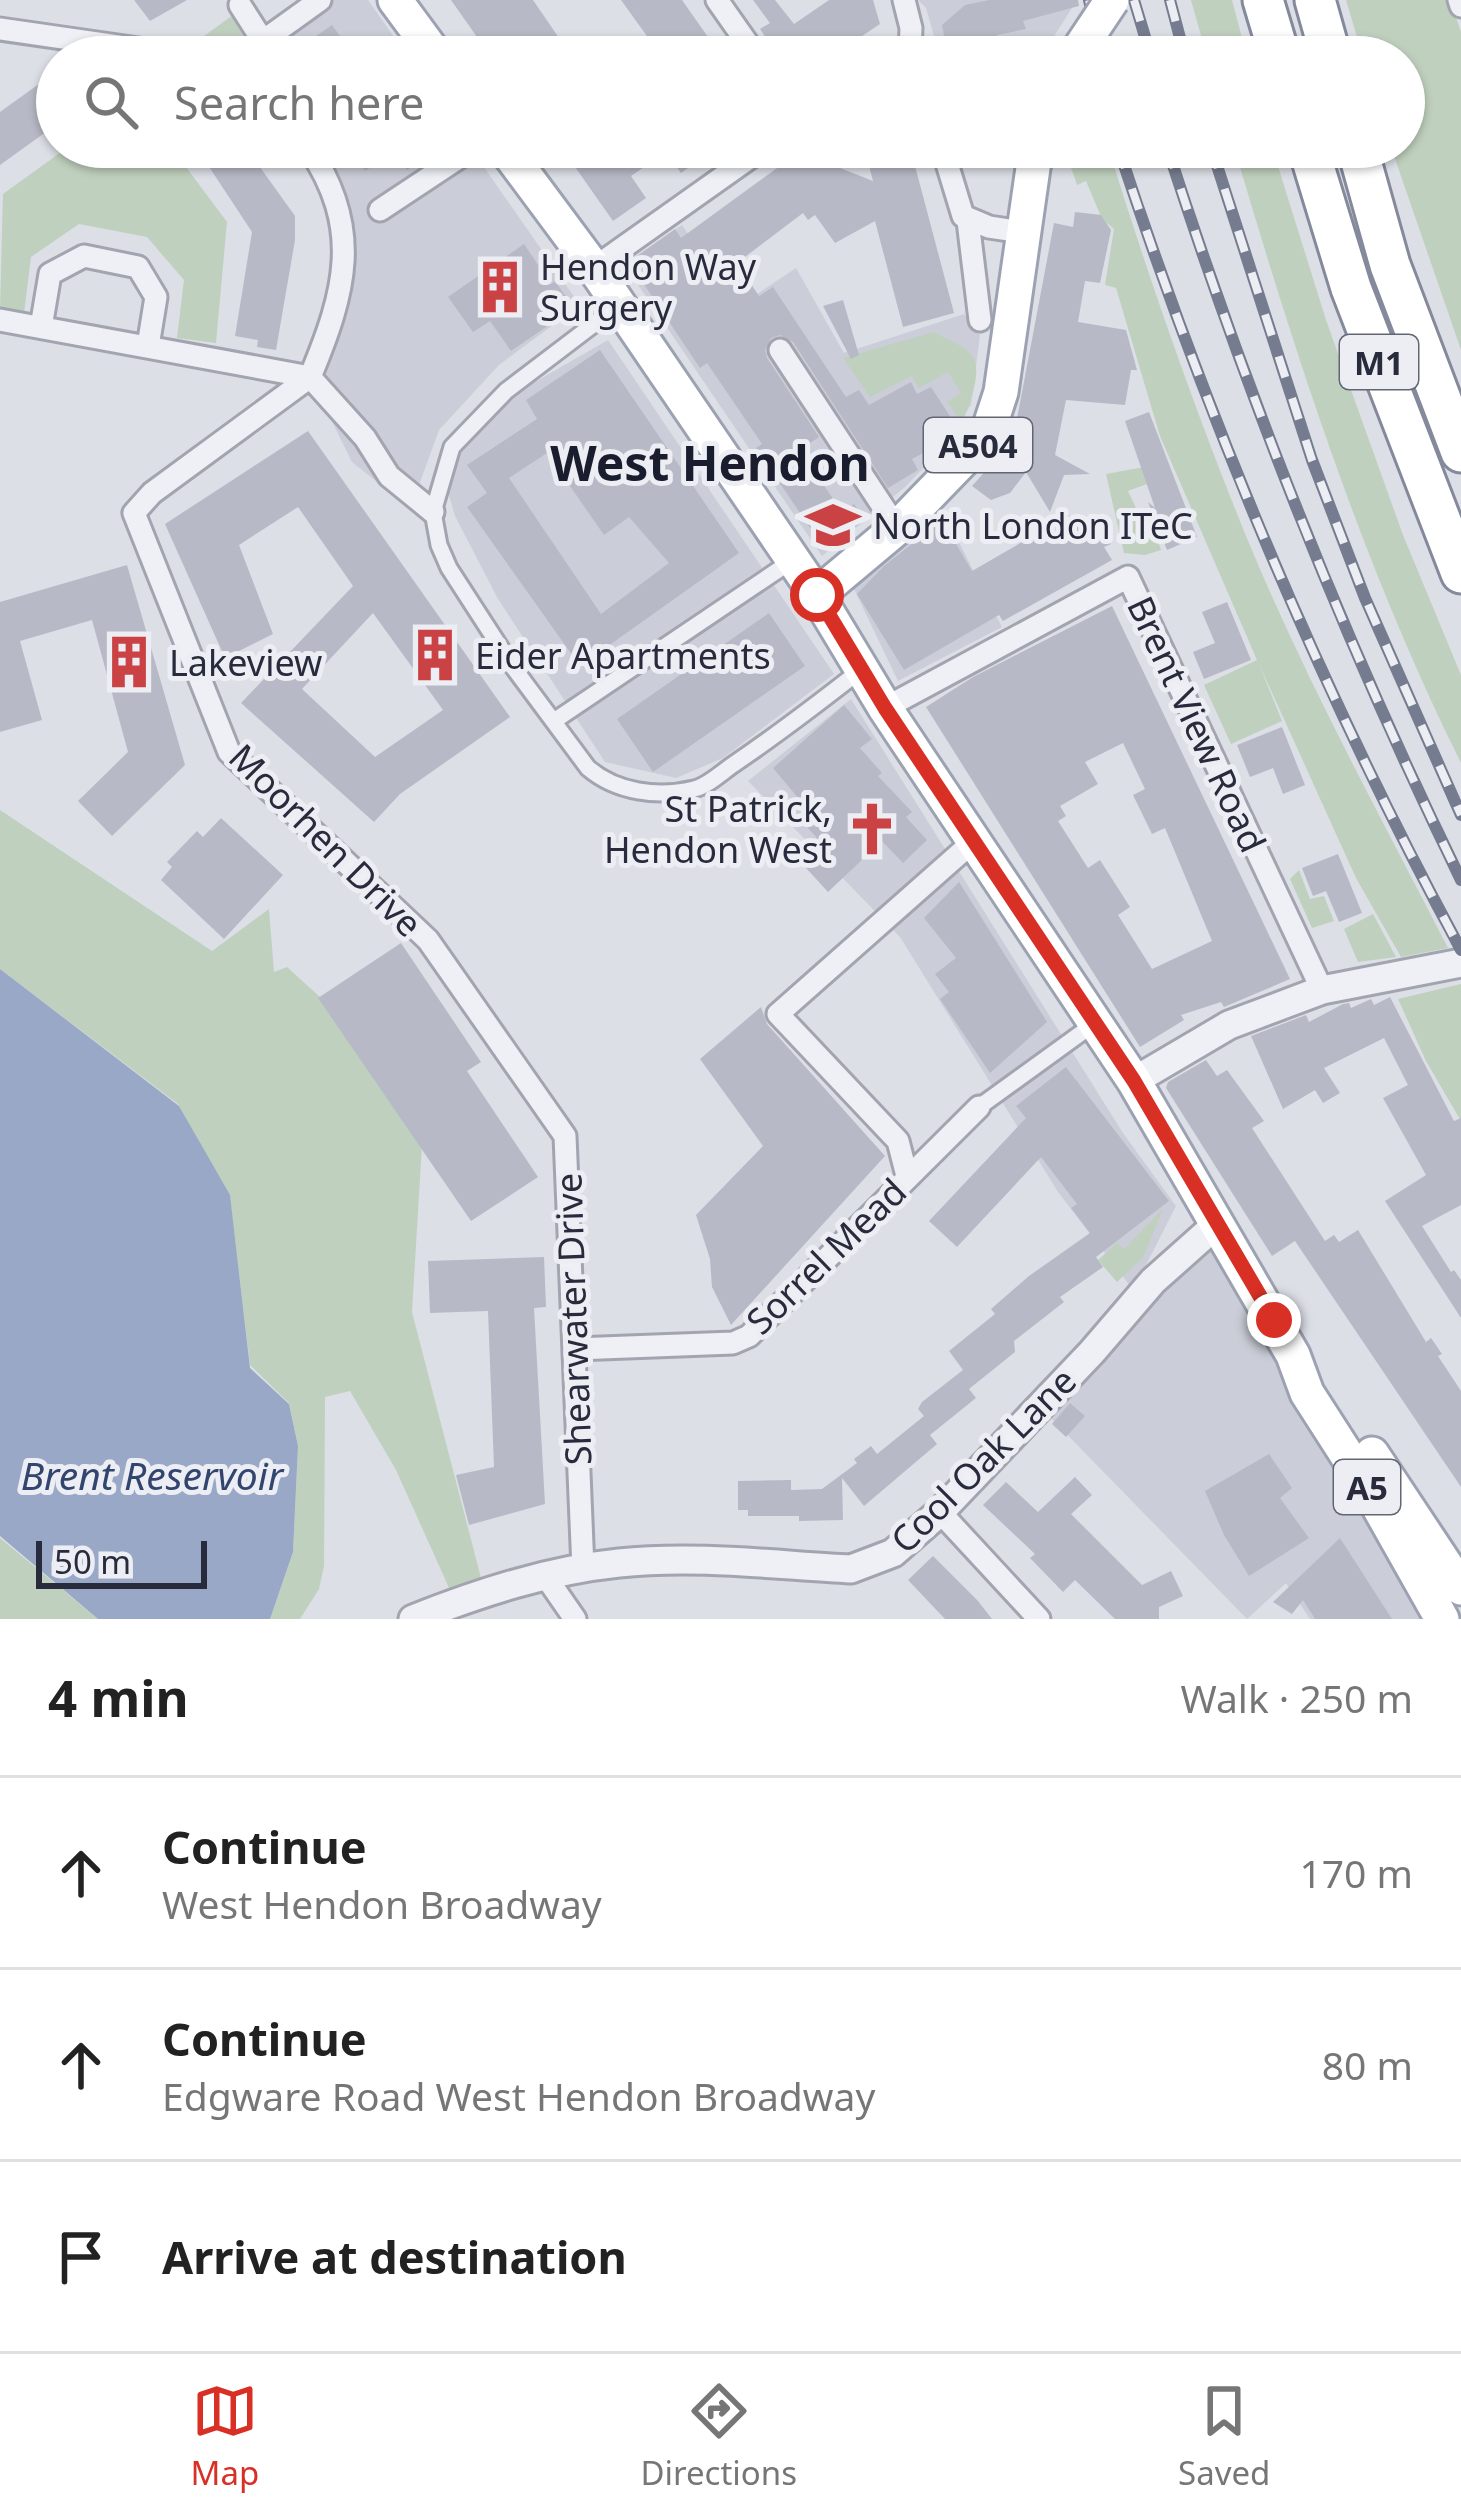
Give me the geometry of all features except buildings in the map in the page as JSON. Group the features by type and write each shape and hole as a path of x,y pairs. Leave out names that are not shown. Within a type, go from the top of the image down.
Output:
{"highway":[{"path":"1263,0 1274,36"},
{"path":"1315,0 1325,36"},
{"name":"M1","path":"1314,168 1351,288 1461,573"},
{"name":"M1","path":"1363,168 1390,265 1461,452"}],"main road":[{"path":"395,0 422,36"},
{"path":"1088,36 1112,0"},
{"name":"A5","path":"520,168 594,268 817,595 885,708 1134,1081 1294,1355 1307,1393 1368,1488 1442,1619"},
{"name":"A504","path":"817,595 897,528 987,435 1001,392 1033,168"},
{"name":"A5","path":"1294,1355 1327,1386 1461,1588"}],"street":[{"path":"270,36 320,0"},
{"path":"718,0 743,36"},
{"path":"904,0 909,36"},
{"path":"240,5 260,36"},
{"path":"0,29 48,36"},
{"path":"310,376 330,327 345,234 331,181 322,168"},
{"path":"380,210 444,168"},
{"path":"594,268 735,168"},
{"path":"947,168 957,205 968,221 980,320"},
{"path":"968,221 1022,232"},
{"path":"41,327 50,274 84,256 138,266 156,297 148,346"},
{"path":"619,305 506,392 452,446 433,512 439,545 513,667 588,769 626,789 656,792 698,789 862,669"},
{"path":"0,320 310,376 365,438 389,476 433,512"},
{"path":"780,350 897,528"},
{"name":"Moorhen Drive","path":"310,376 152,493 134,513 230,752 428,940 526,1081"},
{"path":"554,721 793,560"},
{"name":"Brent View Road","path":"885,708 1127,578 1322,989"},
{"path":"907,1176 898,1141 778,1013 975,840"},
{"path":"1134,1081 1229,1024 1322,989 1461,963"},
{"path":"979,1107 1095,1023"},
{"name":"Shearwater Drive","path":"526,1081 565,1136 583,1569"},
{"name":"Sorrel Mead","path":"575,1349 733,1343 749,1336 979,1107"},
{"name":"Cool Oak Lane","path":"413,1619 583,1569 650,1561 851,1569 892,1553 940,1512 1153,1281 1217,1224"},
{"path":"940,1512 1039,1619"},
{"path":"546,1577 574,1619"}],"shaded area":[{"path":"306,0 368,0 393,36 267,36"},
{"path":"918,0 1077,0 1054,36 934,36 926,8"},
{"path":"317,168 485,168 580,305 499,365 439,430 418,488 376,481 352,462 310,377 347,236"},
{"path":"682,225 738,307 796,268 844,353 964,314 980,335 971,405 936,455 822,556 624,264"},
{"path":"608,340 834,674 723,758 676,778 605,762 498,599 455,516 446,485 467,437 521,390"},
{"path":"941,507 1002,627 898,681 853,587"},
{"path":"851,699 1123,1133 1176,1206 1144,1269 1130,1286 1058,1192 900,937 748,781"},
{"path":"1208,1246 1432,1619 1310,1619 1286,1583 1247,1619 1044,1411 1156,1287"}],"green space":[{"path":"1191,0 1232,0 1241,36 1201,36"},
{"path":"1346,0 1450,0 1461,32 1461,350 1398,168 1425,168 1425,36 1357,36"},
{"path":"233,15 246,36 204,36"},
{"path":"39,168 187,168 227,222 216,343 177,338 184,280 147,237 79,224 31,257 24,313 0,310 3,194"},
{"path":"1071,168 1115,168 1208,440 1268,589 1448,948 1401,957 1356,878 1259,664 1282,721 1231,744 1204,685 1257,660 1160,436 1116,288 1105,285 1114,229 1102,219 1086,181 1077,185"},
{"path":"1240,168 1279,168 1326,320 1403,535 1461,675 1461,763 1362,537"},
{"path":"934,332 962,347 974,360 974,387 962,423 947,402 961,393 948,372 919,388 912,376 870,397 843,358"},
{"path":"1166,463 1171,475 1128,491 1143,523 1151,520 1161,550 1145,555 1124,553 1106,474"},
{"path":"0,810 212,951 269,909 274,972 287,967 377,1049 422,1145 412,1312 481,1578 450,1590 396,1470 350,1391 325,1397 324,1566 319,1589 300,1619 270,1619 293,1552 298,1446 289,1403 250,1365 230,1198 178,1104 0,969"},
{"path":"1299,870 1310,899 1324,896 1334,921 1312,928 1290,879"},
{"path":"1373,914 1396,957 1358,962 1344,929"},
{"path":"1461,984 1461,1121 1398,999"},
{"path":"1163,1209 1143,1258 1117,1282 1098,1260 1117,1243 1124,1249"},
{"path":"0,1538 98,1619 0,1619"}],"water":[{"name":"Brent Reservoir","path":"0,969 179,1106 230,1195 250,1368 289,1404 298,1446 293,1552 270,1619 98,1619 0,1536"}],"railway":[{"path":"1089,0 1098,36"},
{"path":"1134,0 1145,36"},
{"path":"1170,0 1179,36"},
{"path":"1125,168 1190,353 1272,556 1362,755 1461,950"},
{"path":"1174,168 1301,519 1461,880"},
{"path":"1218,168 1312,460 1365,598 1461,815"}],"place":[{"name":"Hendon Way Surgery","path":"500,287"},
{"name":"North London ITeC","path":"833,525"},
{"name":"Eider Apartments","path":"435,655"},
{"name":"Lakeview","path":"129,662"},
{"name":"St Patrick, Hendon West","path":"872,829"}],"district":[{"name":"West Hendon","path":"710,462"}],"route":[{"path":"817,595 885,708 1134,1081 1274,1320"}]}
